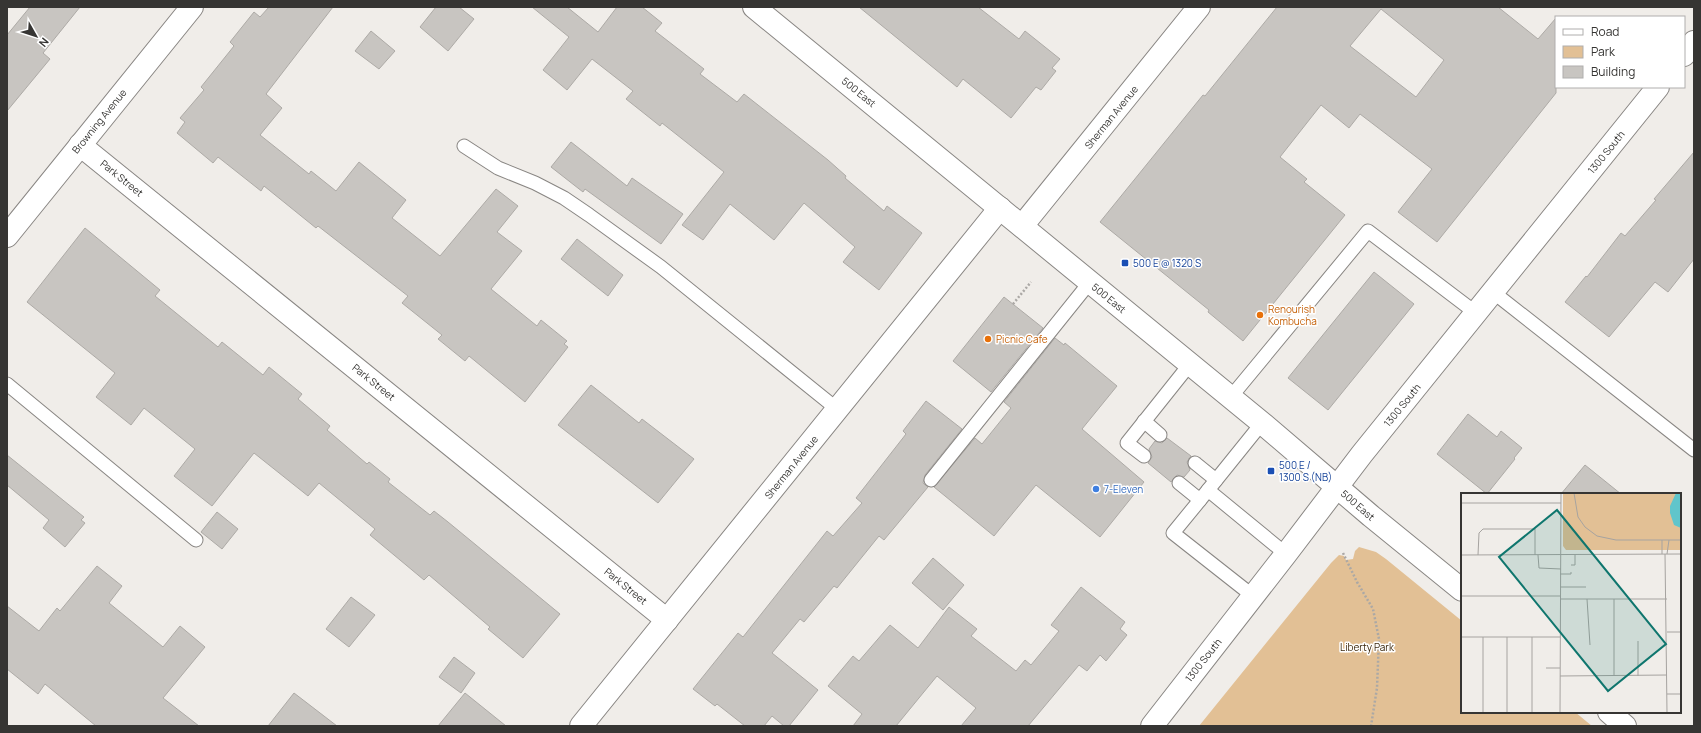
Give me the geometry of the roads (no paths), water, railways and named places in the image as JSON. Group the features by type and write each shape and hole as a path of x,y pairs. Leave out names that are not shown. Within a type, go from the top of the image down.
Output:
{"street":[{"name":"Browning Avenue","path":"7,236 192,7"},
{"name":"500 East","path":"754,7 1262,423 1371,516 1461,589"},
{"name":"Sherman Avenue","path":"1022,226 1199,7"},
{"path":"1685,54 1694,42"},
{"name":"1300 South","path":"1152,726 1254,596 1337,486 1657,88"},
{"name":"Park Street","path":"80,145 667,620"},
{"name":"Sherman Avenue","path":"581,726 1000,208"},
{"path":"1610,713 1626,726"}],"lane":[{"path":"464,146 498,168 536,183 564,198 589,215 662,268 837,409"},
{"path":"1230,398 1368,231 1476,313"},
{"path":"931,480 1090,282"},
{"path":"1493,292 1694,450"},
{"path":"1144,456 1127,443 1190,364"},
{"path":"7,384 196,540"},
{"path":"1144,422 1160,435"},
{"path":"1254,596 1173,533 1262,423"},
{"path":"1195,463 1208,490 1286,554"},
{"path":"1179,484 1208,490"}],"place":[{"name":"500 E @ 1320 S","path":"1125,263"},
{"name":"Renourish Kombucha","path":"1260,315"},
{"name":"Picnic Cafe","path":"988,339"},
{"name":"500 E / 1300 S (NB)","path":"1271,471"},
{"name":"7-Eleven","path":"1096,489"}],"park label":[{"name":"Liberty Park","path":"1367,647"}]}
